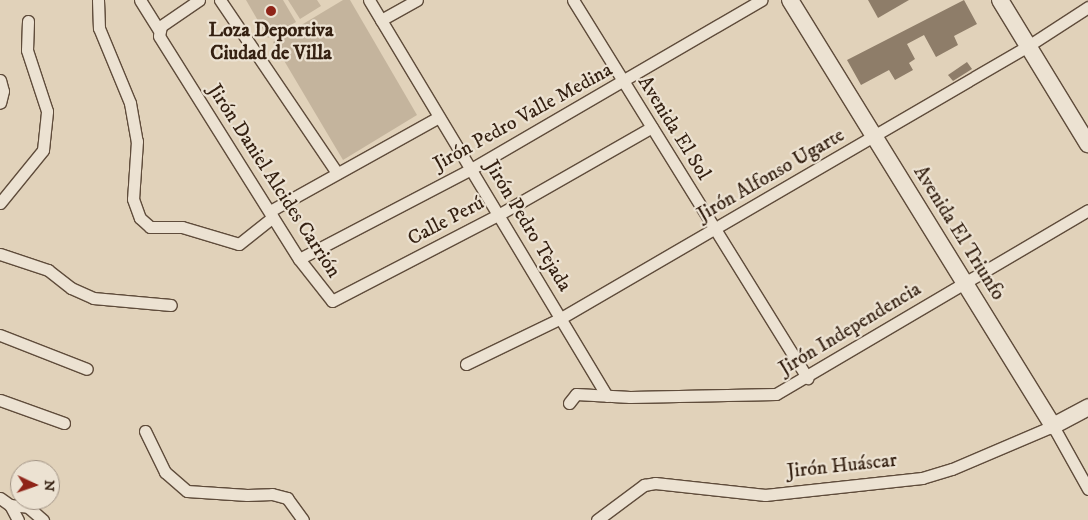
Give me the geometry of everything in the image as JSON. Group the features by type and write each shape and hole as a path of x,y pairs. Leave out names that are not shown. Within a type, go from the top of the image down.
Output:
{"street":[{"path":"98,0 99,28 130,103 137,141 133,199 140,218 150,226 182,227 239,244 272,214 336,173 439,117"},
{"name":"Jirón Daniel Alcides Carrión","path":"140,0 299,260 328,300 336,300"},
{"path":"159,31 199,0"},
{"path":"220,0 336,173"},
{"name":"Jirón Pedro Tejada","path":"369,0 561,318"},
{"path":"381,20 416,0"},
{"name":"Avenida El Sol","path":"573,0 807,378"},
{"name":"Jirón Pedro Valle Medina","path":"299,260 471,169 624,82 761,0"},
{"name":"Avenida El Triunfo","path":"790,0 1053,426 1088,490"},
{"path":"1000,0 1088,144"},
{"name":"Jirón Alfonso Ugarte","path":"466,364 561,318 874,137 1028,46 1088,7"},
{"path":"0,203 34,165 43,150 47,111 27,50 28,21"},
{"path":"0,80 3,91 0,104"},
{"name":"Calle Perú","path":"336,300 498,215 652,127"},
{"name":"Jirón Independencia","path":"569,403 576,394 607,396 776,394 807,378 1088,210"},
{"path":"0,254 48,270 71,288 93,298 171,305"},
{"path":"561,318 607,396"},
{"path":"0,335 87,368"},
{"path":"0,400 64,423"},
{"name":"Jirón Huáscar","path":"597,520 644,485 655,483 765,495 922,478 952,469 1053,426 1088,407"},
{"path":"145,431 165,472 187,491 272,494 287,498 303,520"},
{"path":"0,498 10,505"},
{"path":"31,510 43,520"}],"shaded area":[{"name":"Loza Deportiva Ciudad de Villa","path":"246,0 283,0 296,22 268,38"},
{"path":"288,0 317,0 321,6 300,19"},
{"path":"343,0 350,0 417,115 343,160 273,42"}],"building":[{"path":"868,0 909,0 878,18"},
{"path":"964,0 977,24 954,36 958,45 936,57 924,35 907,44 915,59 909,63 913,70 895,80 889,70 861,85 847,60"},
{"path":"967,62 972,69 953,81 948,75"}],"place":[{"name":"Loza Deportiva Ciudad de Villa","path":"271,11"}]}
